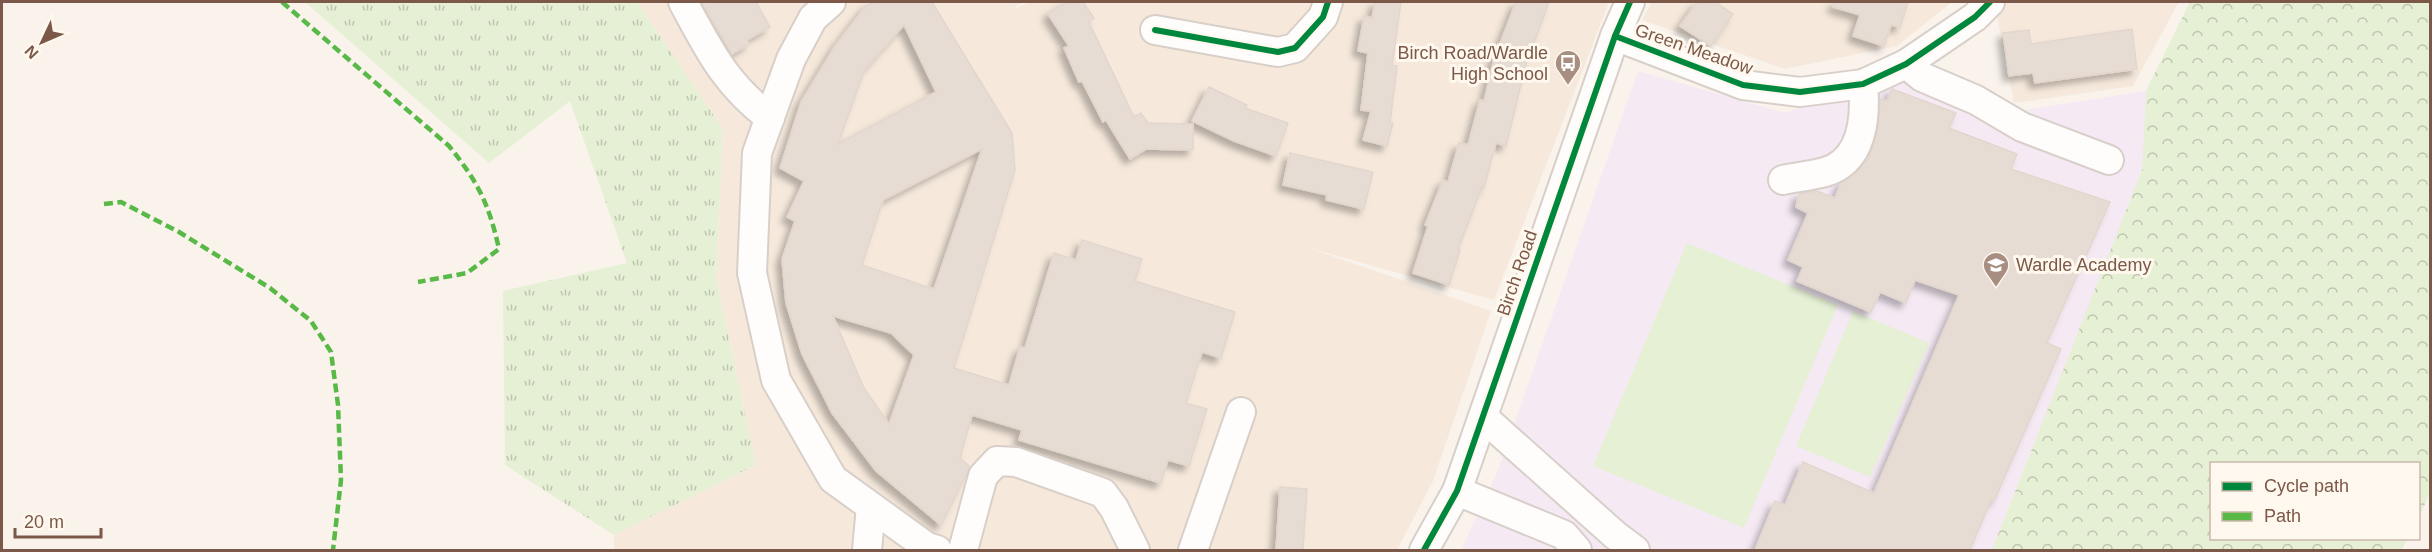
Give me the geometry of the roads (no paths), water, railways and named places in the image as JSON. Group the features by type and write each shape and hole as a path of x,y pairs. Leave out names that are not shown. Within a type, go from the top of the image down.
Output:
{"street":[{"path":"683,2 718,65 729,80 749,102 770,118"},
{"path":"1155,30 1278,52 1295,48 1323,17 1328,2"},
{"name":"Birch Road","path":"1429,549 1457,491 1615,36 1630,2"},
{"name":"Green Meadow","path":"1615,36 1743,85 1800,92 1863,84 1906,64 1975,17 1990,2"},
{"path":"815,7 791,59 758,153 752,273 776,380 833,479 927,547 937,550"},
{"path":"1906,64 1922,77 1976,100 2022,127 2109,160"},
{"path":"1783,180 1826,172 1849,158 1856,147 1861,130 1863,84"},
{"path":"1193,550 1241,412"},
{"path":"1483,417 1633,550"},
{"path":"963,550 983,476 997,461 1016,462 1103,492 1114,508 1135,550"},
{"path":"1457,491 1564,535 1577,550"},
{"path":"867,550 872,507"}],"place":[{"name":"Birch Road/Wardle High School","path":"1568,86"},
{"name":"Wardle Academy","path":"1996,288"}]}
